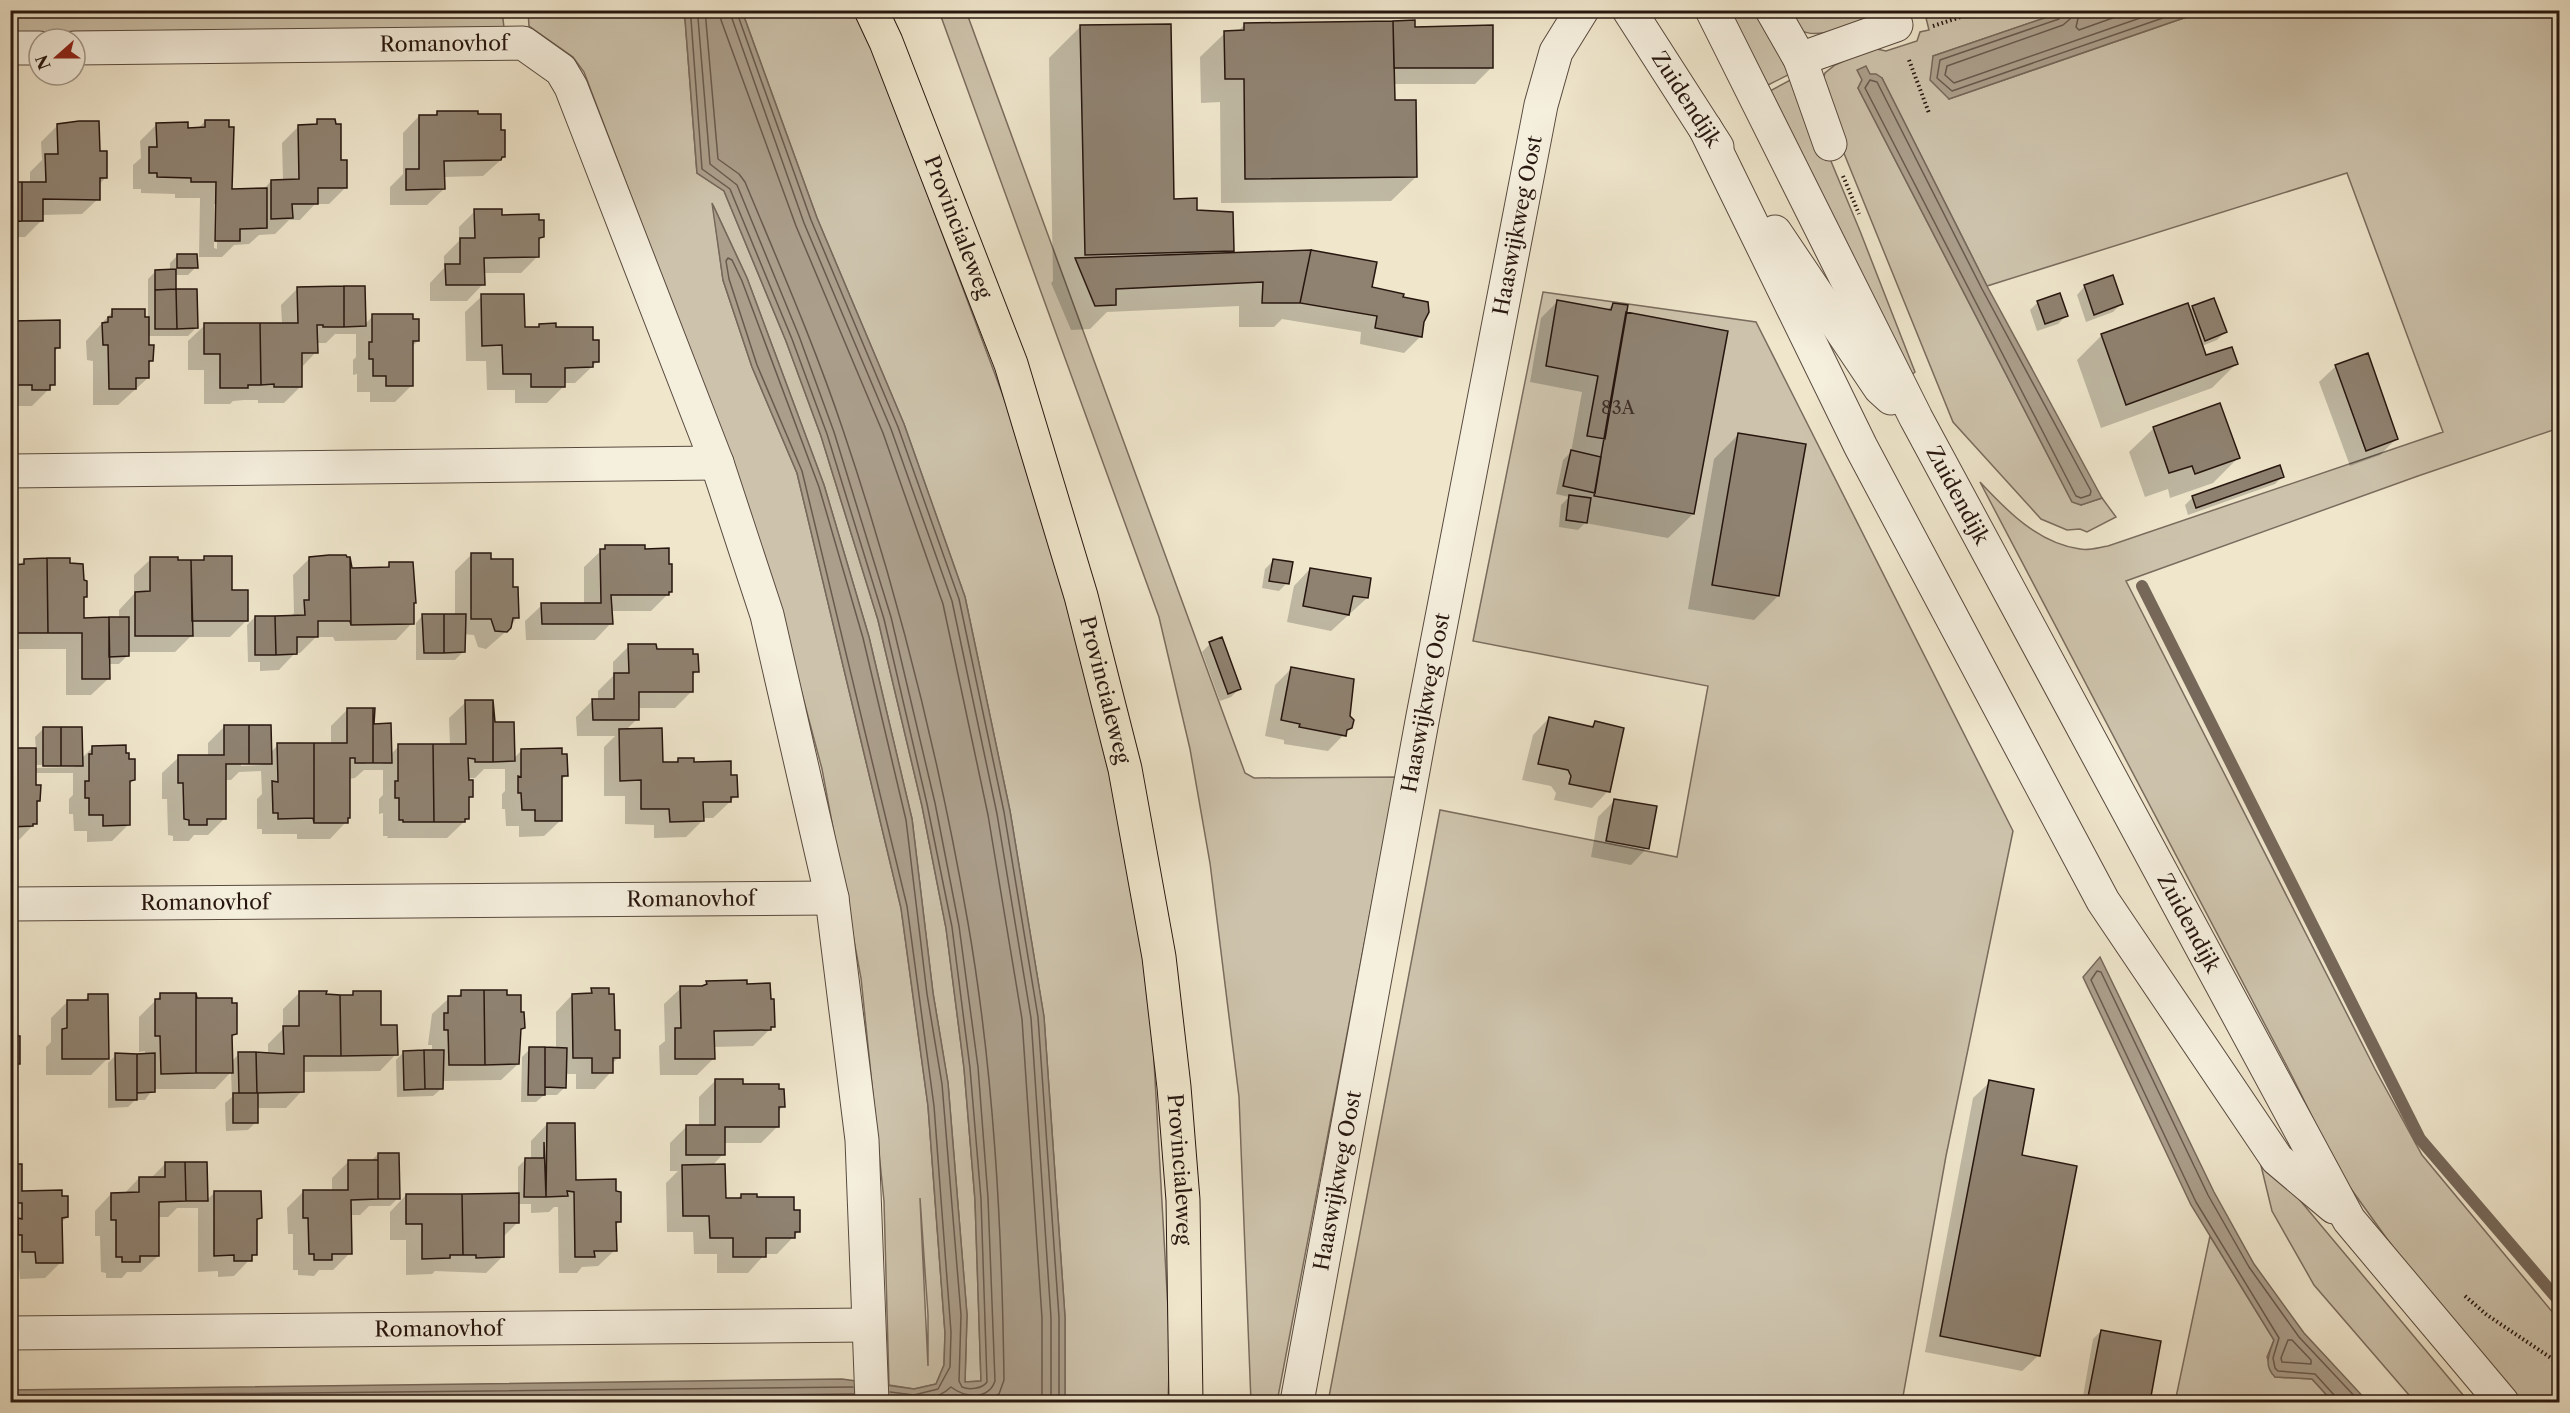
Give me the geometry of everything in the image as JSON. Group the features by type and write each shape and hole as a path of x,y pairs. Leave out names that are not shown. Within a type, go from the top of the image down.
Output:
{"main road":[{"name":"Provincialeweg","path":"871,10 886,42 1011,364 1081,596 1125,769 1159,957 1174,1088 1183,1200 1186,1402"}],"street":[{"name":"Haaswijkweg Oost","path":"1297,1402 1423,716 1541,105 1556,52 1582,10"},
{"name":"Zuidendijk","path":"1629,10 1705,128 1880,388 1916,418"},
{"name":"Zuidendijk","path":"1712,10 1916,418 2349,1220 2502,1402"},
{"path":"1772,10 1800,59 1830,144"},
{"path":"1800,59 1896,26"},
{"name":"Romanovhof","path":"87,48 523,43 561,70 571,87 717,463 767,615 832,898 862,1140 872,1402"},
{"path":"10,48 27,48"},
{"path":"1705,128 1861,447 2103,901 2277,1159 2349,1220"},
{"path":"10,471 717,463"},
{"name":"Romanovhof","path":"10,904 832,898"},
{"name":"Romanovhof","path":"10,1333 868,1325"}],"path":[{"path":"1929,113 1896,26 1938,26 1982,10"}],"shaded area":[{"path":"502,10 504,28 87,31 87,27 27,27 27,32 11,32 10,11"},
{"path":"528,11 680,11 685,19 697,173 724,191 786,341 821,436 878,620 922,806 946,928 964,1068 975,1200 981,1381 965,1382 967,1315 948,1083 933,993 912,819 869,637 824,485 747,278 713,205 723,280 752,367 797,473 901,908 928,1106 945,1333 944,1365 936,1384 914,1389 889,1385 884,1201 861,978 822,769 772,581 737,475 584,72 573,57 529,26","holes":["920,1198 928,1315 928,1366"]},
{"path":"742,11 859,11 1008,409 1058,559 1114,771 1151,1008 1170,1344 1168,1402 1065,1402 1065,1317 1044,1017 1010,811 965,597 904,424 817,218"},
{"path":"939,11 966,11 1245,773 1254,778 1396,777 1277,1402 1251,1402 1239,1097 1210,863 1190,749 1159,617"},
{"path":"1725,11 1762,11 1790,74 1764,87"},
{"path":"1783,11 1891,11 1844,28 1818,34 1799,29"},
{"path":"1949,11 2065,11 1933,56 1949,99 2204,11 2559,11 2559,428 2126,581 2375,1069 2422,1155 2559,1320 2559,1402 2518,1402 2421,1286 2341,1175 2293,1078 1980,482 2012,514 2037,533 2065,546 2091,549 2108,546 2443,432 2347,173 1987,286 1882,78 1862,80 1858,88 2072,502 2081,505 2102,498 2116,517 2087,532 2080,529 2067,530 2041,519 1953,422 1839,141 1822,82 1825,73 1835,65 1872,48 1886,51 1917,41 1920,32 1929,30 1926,18"},
{"path":"1796,77 1915,372 1911,375 1768,92"},
{"path":"1543,292 1756,322 2013,831 1946,1156 1902,1402 1328,1402 1440,810 1677,857 1708,686 1473,641"},
{"path":"2257,1149 2469,1402 2415,1402 2314,1285 2272,1211"},
{"path":"2210,1236 2274,1340 2267,1357 2275,1377 2312,1379 2333,1402 2175,1402"}],"water":[{"path":"680,11 742,11 817,218 904,424 965,597 1010,811 1044,1017 1065,1317 1065,1402 11,1402 10,1390 842,1379 914,1389 936,1384 944,1365 945,1333 928,1106 901,908 797,473 752,367 723,280 712,203 747,278 824,485 869,637 912,819 933,993 948,1083 967,1315 965,1382 981,1381 975,1200 964,1068 946,928 922,806 878,620 821,436 786,341 724,191 697,173 685,19"},
{"path":"2065,11 2204,11 1949,99 1930,80 1933,56"},
{"path":"1866,66 1870,74 1876,74 1882,78 1987,286 2102,498 2081,505 2072,502 1858,88 1862,80 1857,70"},
{"path":"2100,957 2214,1192 2254,1264 2304,1333 2368,1402 2333,1402 2312,1379 2275,1377 2271,1373 2268,1359 2274,1340 2191,1205 2083,977"}],"building":[{"path":"1415,20 1415,27 1493,25 1493,68 1394,68 1393,21"},
{"path":"1393,21 1395,100 1416,100 1417,177 1245,179 1244,79 1225,79 1224,31 1244,30 1244,23"},
{"path":"1171,24 1174,199 1197,198 1197,210 1233,212 1234,251 1085,255 1080,25"},
{"path":"437,111 478,111 478,114 501,114 501,130 505,130 505,157 501,160 444,161 445,189 406,190 406,169 419,169 419,115 437,115"},
{"path":"317,119 335,119 336,124 341,124 341,160 347,160 347,188 318,188 318,204 292,204 293,218 271,219 271,180 299,179 298,125 317,124"},
{"path":"205,120 229,120 229,127 234,127 232,189 267,188 267,228 240,229 240,241 215,241 216,182 191,182 191,178 157,177 157,173 149,173 149,147 157,147 156,123 188,122 188,128 205,127"},
{"path":"99,121 100,151 107,151 107,178 100,178 100,200 43,199 43,221 22,221 22,182 46,182 45,154 58,154 57,124"},
{"path":"10,182 22,182 22,221 10,222"},
{"path":"474,209 502,209 502,215 539,214 539,220 544,220 544,237 539,238 539,257 484,258 485,285 446,285 445,264 460,264 460,238 475,238"},
{"path":"1311,250 1377,262 1372,287 1428,302 1429,312 1424,322 1422,337 1375,328 1377,316 1300,303"},
{"path":"1311,250 1300,303 1262,303 1263,282 1116,289 1116,305 1095,306 1075,258"},
{"path":"177,254 197,254 198,268 177,268"},
{"path":"176,269 176,289 155,290 155,270"},
{"path":"2113,275 2123,304 2094,315 2084,285"},
{"path":"10,283 14,283 14,313 10,313"},
{"path":"344,286 344,327 317,325 318,353 302,353 302,387 261,385 260,323 298,323 297,287"},
{"path":"344,286 365,286 366,326 344,327"},
{"path":"176,289 197,289 198,328 177,329"},
{"path":"176,289 177,329 155,329 155,290"},
{"path":"2060,293 2068,316 2045,324 2037,301"},
{"path":"481,294 524,294 525,327 556,323 556,327 593,327 593,340 599,340 599,362 593,362 593,367 565,368 565,387 531,387 531,374 503,374 502,345 482,346"},
{"path":"2214,298 2227,332 2205,341 2192,306"},
{"path":"1557,300 1611,310 1613,303 1628,305 1605,439 1587,436 1598,376 1546,366"},
{"path":"2188,303 2206,355 2232,347 2238,364 2126,405 2101,334"},
{"path":"112,309 145,309 145,317 149,317 149,345 154,345 153,361 149,361 149,378 136,378 136,389 109,389 108,345 103,345 102,323 108,322 108,317 112,317"},
{"path":"1626,312 1728,331 1694,514 1594,496"},
{"path":"372,314 413,314 413,319 419,319 419,341 413,341 413,386 386,386 386,376 373,376 373,359 369,359 369,342 372,342"},
{"path":"60,320 60,348 55,348 55,385 50,385 50,390 32,390 32,385 12,385 12,321"},
{"path":"204,323 260,323 261,385 248,385 248,388 220,388 220,354 204,354"},
{"path":"2368,353 2398,439 2366,451 2335,365"},
{"path":"2220,403 2240,458 2195,474 2192,466 2169,473 2153,427"},
{"path":"1738,433 1806,444 1779,596 1712,585"},
{"path":"1571,450 1601,457 1595,493 1563,486"},
{"path":"2280,465 2284,477 2196,508 2192,496"},
{"path":"1569,495 1591,498 1587,523 1566,520"},
{"path":"605,545 645,545 645,549 669,548 669,564 672,564 672,592 669,592 669,595 611,595 613,624 542,624 541,603 601,603 600,549 605,549"},
{"path":"471,553 491,553 491,559 513,559 513,587 518,587 519,618 513,618 511,628 507,632 495,631 491,619 471,619"},
{"path":"329,555 350,557 351,625 350,621 318,621 318,637 297,637 297,654 276,655 275,616 305,615 304,600 309,600 309,557"},
{"path":"204,556 232,556 232,590 248,590 248,621 192,621 191,560 204,560"},
{"path":"150,557 178,557 178,560 191,560 193,636 135,636 135,592 150,591"},
{"path":"350,557 352,568 389,567 389,562 413,562 416,603 414,603 414,624 351,625"},
{"path":"47,558 48,633 14,633 10,565 24,564 24,559"},
{"path":"47,558 70,558 70,563 83,564 84,580 87,581 84,618 109,617 110,679 82,679 82,633 48,633"},
{"path":"1273,559 1293,562 1289,584 1269,581"},
{"path":"1310,568 1371,578 1368,598 1353,596 1349,615 1303,606"},
{"path":"422,614 444,614 444,653 424,653"},
{"path":"444,614 466,614 465,652 444,653"},
{"path":"255,616 275,616 276,655 255,655"},
{"path":"109,617 129,617 129,656 109,657"},
{"path":"1222,637 1241,689 1228,694 1209,642"},
{"path":"628,644 656,644 657,649 693,649 693,654 698,654 699,672 693,672 693,692 639,692 639,720 593,720 592,699 614,699 614,673 629,673"},
{"path":"1291,667 1354,679 1350,716 1354,720 1346,736 1299,727 1300,724 1281,720"},
{"path":"465,700 493,700 493,762 475,762 475,759 468,758 469,780 473,780 473,797 469,797 469,819 465,819 465,822 434,822 433,744 466,744"},
{"path":"493,700 495,722 514,722 515,761 493,762"},
{"path":"347,708 373,708 373,763 355,763 355,758 350,758 350,818 348,818 348,823 314,823 314,743 347,743"},
{"path":"373,708 375,708 374,724 391,723 392,763 373,763"},
{"path":"1549,717 1593,727 1595,721 1624,728 1610,792 1569,784 1571,776 1568,770 1538,764"},
{"path":"224,725 249,725 249,764 226,764 226,819 207,819 207,825 189,825 189,820 184,819 183,783 178,783 178,755 224,755"},
{"path":"249,725 271,725 272,764 249,764"},
{"path":"43,727 61,727 61,766 43,766"},
{"path":"61,727 82,727 83,766 61,766"},
{"path":"662,728 663,762 678,762 678,758 694,758 694,762 731,761 731,775 737,775 738,797 731,797 731,802 703,802 704,821 670,822 669,809 641,809 641,780 620,781 619,729"},
{"path":"277,743 314,743 314,823 313,818 278,819 278,813 273,813 272,781 278,782"},
{"path":"398,744 433,744 434,822 399,820 399,798 395,798 395,781 398,781"},
{"path":"126,745 129,759 135,759 135,780 130,781 130,825 103,826 103,815 89,815 89,798 85,798 85,781 89,781 89,754 92,754 92,746"},
{"path":"10,748 36,748 36,785 41,785 40,801 37,801 37,824 33,826 10,827"},
{"path":"562,748 562,754 567,754 568,776 562,776 562,821 535,821 535,810 522,810 521,793 518,793 518,776 521,777 521,749"},
{"path":"1614,799 1657,806 1649,849 1606,841"},
{"path":"747,980 747,984 770,983 771,999 774,999 775,1027 771,1027 771,1030 714,1031 715,1059 675,1059 675,1028 681,1028 680,986 702,986 707,984 706,981"},
{"path":"591,988 609,988 609,994 614,994 615,1030 620,1030 620,1058 613,1058 613,1073 592,1073 592,1058 573,1058 572,994 592,993"},
{"path":"461,990 484,990 485,1065 449,1065 448,1030 444,1030 444,1013 448,1013 448,996 461,996"},
{"path":"484,990 507,990 507,995 521,995 521,1012 524,1012 525,1028 521,1029 519,1064 485,1065"},
{"path":"299,991 327,991 326,994 340,995 341,1056 304,1056 304,1092 257,1093 256,1052 284,1054 283,1026 299,1026"},
{"path":"353,991 381,991 381,1025 397,1025 398,1055 341,1056 340,995 353,995"},
{"path":"160,993 196,993 196,1073 161,1074 160,1036 155,1036 155,999 160,999"},
{"path":"196,993 197,998 232,998 232,1003 237,1003 237,1034 232,1035 233,1073 196,1073"},
{"path":"88,994 108,994 109,1059 62,1059 62,1029 67,1028 67,1000 88,1000"},
{"path":"10,1000 14,1000 15,1036 20,1036 20,1064 10,1064"},
{"path":"529,1047 545,1047 545,1095 528,1095"},
{"path":"545,1047 567,1048 566,1088 545,1087"},
{"path":"424,1050 444,1050 443,1089 425,1089"},
{"path":"424,1050 425,1089 404,1090 403,1051"},
{"path":"238,1052 256,1052 257,1093 239,1093"},
{"path":"115,1053 137,1054 137,1100 116,1100"},
{"path":"155,1053 155,1092 137,1093 137,1054"},
{"path":"715,1079 743,1079 743,1084 779,1084 779,1089 784,1089 785,1107 779,1107 779,1127 725,1127 725,1155 686,1155 686,1125 715,1125"},
{"path":"1989,1080 2034,1089 2022,1155 2077,1166 2040,1356 1940,1336"},
{"path":"233,1093 258,1093 258,1123 233,1123"},
{"path":"547,1123 575,1123 576,1180 616,1179 616,1191 621,1192 621,1222 616,1222 617,1251 594,1251 595,1257 575,1257 574,1192 567,1191 568,1196 546,1197"},
{"path":"544,1142 546,1197 524,1197 525,1158 544,1158"},
{"path":"378,1153 399,1153 400,1199 378,1199"},
{"path":"348,1160 378,1160 378,1199 351,1200 352,1254 332,1254 332,1260 314,1260 314,1254 309,1254 308,1218 303,1218 303,1190 348,1190"},
{"path":"165,1162 185,1162 186,1201 159,1202 159,1256 140,1256 140,1262 122,1262 122,1257 116,1257 116,1220 111,1220 111,1193 139,1192 139,1177 165,1177"},
{"path":"185,1162 207,1162 208,1201 186,1201"},
{"path":"10,1164 22,1164 22,1191 62,1190 62,1196 68,1196 68,1217 62,1218 63,1263 36,1263 35,1252 22,1252 22,1235 18,1235 18,1218 22,1219 22,1203 10,1203"},
{"path":"725,1164 726,1198 741,1198 741,1194 757,1194 757,1197 794,1197 794,1210 800,1210 800,1232 795,1232 795,1238 766,1238 766,1257 733,1257 733,1238 710,1238 709,1216 683,1216 682,1165"},
{"path":"214,1191 261,1191 262,1218 257,1219 257,1255 252,1255 252,1261 234,1261 234,1255 214,1256"},
{"path":"519,1193 519,1223 504,1223 504,1257 476,1258 476,1255 463,1255 462,1194"},
{"path":"406,1194 462,1194 463,1255 422,1259 422,1224 406,1224"},
{"path":"2101,1330 2161,1341 2150,1402 2087,1402"}],"waterway":[{"path":"2142,586 2420,1139 2560,1302"}]}
